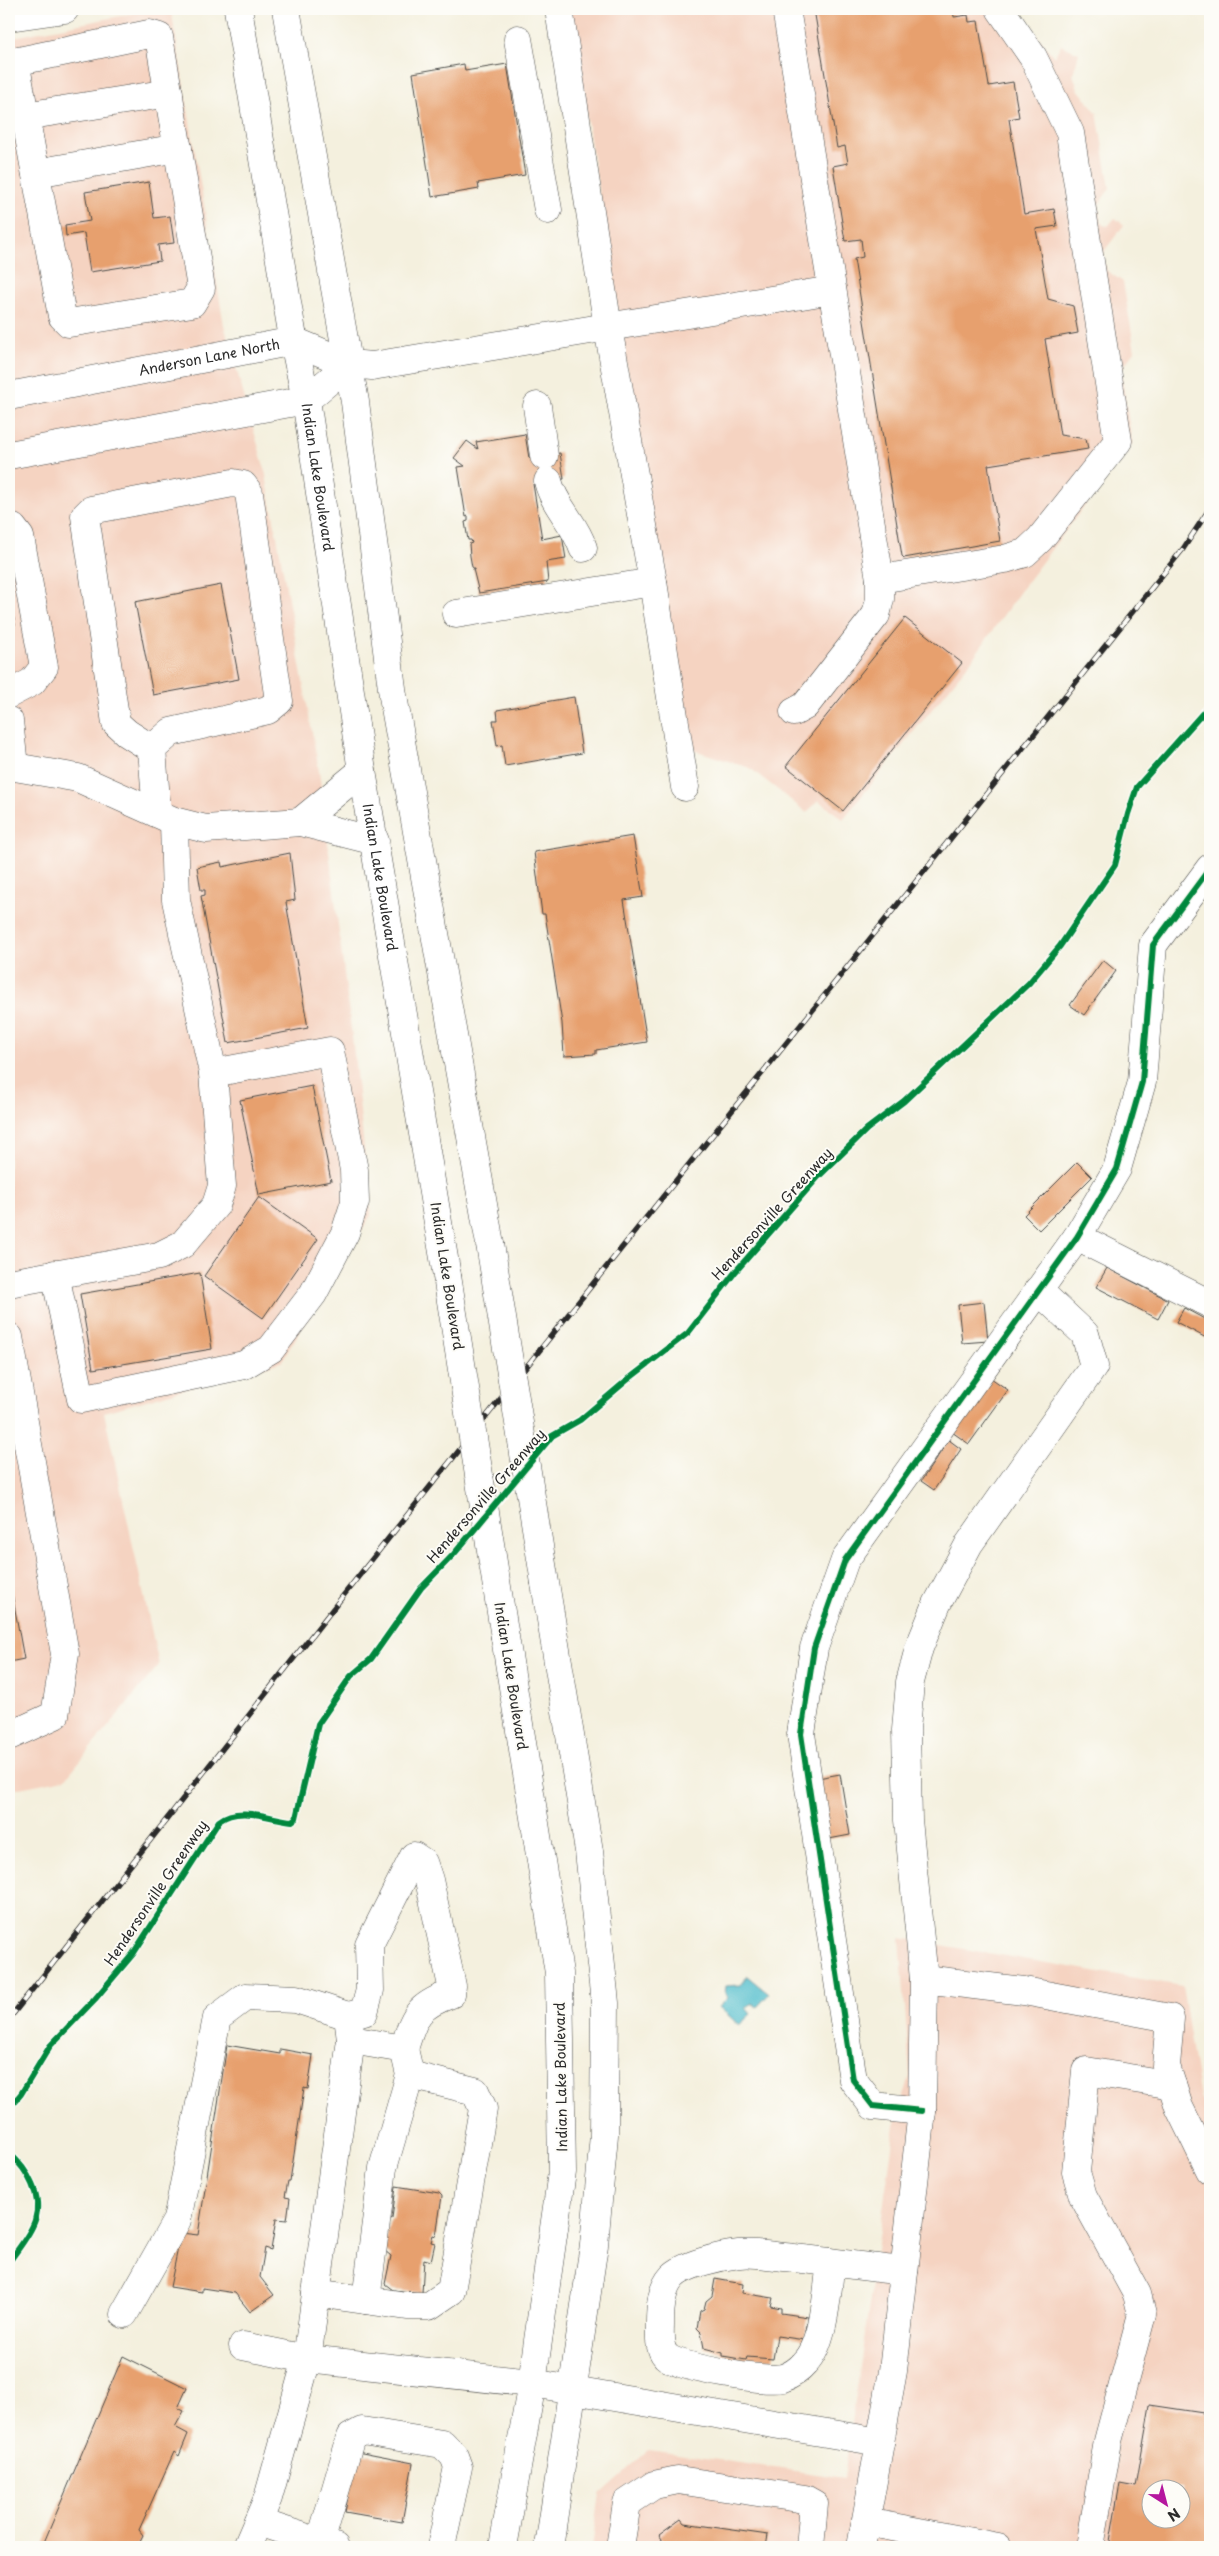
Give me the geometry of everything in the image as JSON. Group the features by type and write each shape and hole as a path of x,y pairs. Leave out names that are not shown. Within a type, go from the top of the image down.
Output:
{"main road":[{"path":"15,61 149,34 159,36 201,288 192,303 69,323 62,316 15,61 15,29 20,15 65,9"},
{"name":"Indian Lake Boulevard","path":"238,9 294,341 306,400 362,771 376,840 559,1973 562,2172 532,2384 503,2547"},
{"path":"286,9 348,364 393,696 490,1244 589,1851 605,2003 604,2135 594,2244 549,2547"},
{"path":"559,9 608,328 653,582 685,787"},
{"path":"786,9 880,579 880,599 876,615 804,706 794,712"},
{"path":"880,579 1005,560 1025,552 1040,539 1118,441 1070,133 1032,57 1000,9"},
{"path":"518,39 548,210"},
{"path":"25,116 169,93"},
{"path":"36,173 178,148"},
{"name":"Anderson Lane North","path":"9,396 294,341 348,364 372,366 832,290"},
{"path":"9,454 306,400 348,364"},
{"path":"537,406 546,469 555,501 576,529 583,548"},
{"path":"9,1283 159,1256 183,1244 216,1205 222,1186 213,1073 176,900 166,817 152,748 127,733 116,723 85,516 92,510 101,508 233,483 243,485 249,493 279,700 268,710 171,732 152,748"},
{"path":"9,529 13,528 20,537 44,667 32,682 9,694"},
{"path":"456,614 653,582"},
{"path":"9,721 12,766 78,778 166,817 206,829 300,822 376,840"},
{"path":"300,822 362,771"},
{"path":"922,2110 873,2106 853,2080 801,1734 814,1648 845,1560 1077,1237 1117,1169 1142,1082 1153,945 1210,868"},
{"path":"55,1274 81,1398 244,1365 271,1349 312,1294 345,1233 355,1202 354,1170 330,1052 213,1073"},
{"path":"1077,1237 1210,1304"},
{"path":"998,2547 864,2534 893,2371 922,2110 924,1979 908,1820 906,1730 910,1682 920,1648 937,1604 969,1544 1094,1366 1085,1334 1038,1290"},
{"path":"9,1337 65,1654 54,1716 9,1736"},
{"path":"247,2547 268,2498 307,2359 350,2028 364,2012 370,1990 368,1945 414,1856 423,1862 429,1880 452,1986 451,1994 426,2004 413,2022 407,2062 383,2168 366,2300"},
{"path":"924,1979 1024,1991 1170,2018 1166,2066 1179,2108 1210,2170"},
{"path":"124,2314 177,2220 217,2018 245,1997 296,1999 407,2062 475,2091 483,2109 451,2291 429,2306 406,2306 316,2293"},
{"path":"1090,2547 1108,2441 1142,2314 1137,2294 1083,2196 1076,2172 1086,2071 1172,2085"},
{"path":"831,2262 817,2344 807,2362 795,2373 782,2378 758,2377 701,2369 676,2363 666,2356 660,2347 660,2311 663,2293 672,2277 692,2266 740,2254 831,2262 904,2271"},
{"path":"242,2346 307,2359 572,2390 880,2442"},
{"path":"258,2522 328,2545 351,2437 362,2431 442,2444 454,2456 458,2467 441,2547"},
{"path":"620,2547 627,2503 654,2485 678,2480 805,2499 814,2504 810,2547"}],"shaded area":[{"path":"156,9 171,9 224,325 265,470 319,771 353,1045 371,1215 281,1362 104,1412 159,1665 65,1779 9,1790 9,38"},
{"path":"569,9 1015,9 1054,57 1061,45 1079,53 1073,74 1078,89 1097,113 1110,188 1099,204 1100,220 1103,225 1108,226 1115,218 1124,225 1102,257 1107,271 1123,282 1135,351 1122,368 1121,373 1132,443 1026,583 971,661 843,819 818,800 807,813 750,768 694,750 683,712"},
{"path":"900,1938 1182,1986 1200,2098 1210,2116 1210,2547 592,2547 600,2494 649,2450 844,2478 895,2126 910,2076"}],"water":[{"path":"747,1976 769,1994 757,2007 752,2003 746,2008 751,2014 739,2025 719,2007 728,1998 725,1993 726,1986 740,1985"}],"building":[{"path":"814,9 953,9 954,17 968,15 969,22 978,21 989,86 1013,82 1019,117 1009,119 1024,214 1054,209 1057,226 1036,229 1048,299 1073,306 1078,333 1045,339 1060,435 1086,439 1088,449 988,465 1000,541 904,558 902,556 854,259 863,257 861,239 845,241 833,166 848,163 845,146 837,148"},
{"path":"464,64 465,71 507,64 525,175 478,183 479,189 432,197 413,73"},
{"path":"149,182 154,218 170,216 174,243 158,245 160,261 90,272 84,233 66,236 65,225 90,221 85,192"},
{"path":"525,434 529,458 560,453 564,479 533,484 542,539 562,535 566,559 546,562 548,582 479,593 473,569 475,569 472,567 470,556 469,544 472,543 471,540 468,540 465,522 468,521 468,516 466,517 458,467 465,466 454,458 467,441 478,449 476,442"},
{"path":"221,585 239,679 153,695 135,602"},
{"path":"9,593 15,625 9,626"},
{"path":"905,618 962,663 843,811 786,766"},
{"path":"574,697 582,753 505,766 502,745 497,746 493,720 498,720 497,710"},
{"path":"633,836 643,897 624,900 647,1042 596,1050 596,1054 564,1056 562,1023 545,914 542,914 534,852"},
{"path":"290,853 295,900 286,902 308,1028 228,1043 201,896 205,895 205,890 201,890 197,867 221,862 222,867"},
{"path":"1103,960 1116,971 1084,1015 1070,1005"},
{"path":"312,1086 331,1181 259,1195 240,1100"},
{"path":"1077,1162 1092,1177 1039,1230 1024,1215"},
{"path":"259,1197 318,1239 263,1318 204,1276"},
{"path":"1107,1268 1168,1300 1158,1319 1096,1287"},
{"path":"200,1273 212,1349 93,1369 80,1294"},
{"path":"984,1302 988,1341 962,1343 958,1305"},
{"path":"1184,1308 1210,1322 1210,1340 1176,1322"},
{"path":"991,1378 1008,1390 969,1444 952,1432"},
{"path":"949,1440 961,1449 934,1490 921,1481"},
{"path":"9,1577 24,1659 9,1662"},
{"path":"840,1774 850,1835 829,1839 818,1778"},
{"path":"227,2045 280,2054 280,2049 313,2055 308,2089 304,2088 290,2181 288,2181 285,2197 290,2198 287,2220 276,2219 271,2250 265,2248 260,2277 274,2295 250,2312 235,2293 202,2288 202,2292 170,2287 181,2233 198,2235"},
{"path":"396,2186 439,2193 442,2196 436,2236 433,2235 431,2242 435,2243 431,2261 424,2259 422,2293 393,2290 385,2284 391,2256 384,2250 390,2218 392,2219"},
{"path":"715,2279 743,2284 742,2293 773,2298 771,2306 781,2308 781,2313 808,2317 805,2340 777,2336 773,2359 747,2357 746,2360 723,2356 723,2353 704,2348 701,2332 697,2328 700,2311 704,2309 706,2301 712,2296"},
{"path":"123,2356 187,2388 178,2408 184,2411 175,2427 188,2434 179,2456 174,2452 139,2530 143,2535 137,2547 42,2547"},
{"path":"1150,2405 1210,2414 1210,2547 1109,2547 1120,2483 1136,2486"},
{"path":"357,2452 413,2463 402,2522 345,2512"},
{"path":"681,2519 684,2523 768,2535 766,2547 660,2547 662,2539 659,2535"}],"railway":[{"path":"9,2019 388,1539 1183,549 1210,508"}],"cycle path":[{"name":"Hendersonville Greenway","path":"9,2108 21,2094 50,2046 95,1999 133,1954 219,1821 227,1816 245,1813 292,1821 296,1818 318,1724 351,1676 371,1659 421,1588 454,1554 552,1436 580,1420 626,1381 688,1333 736,1271 818,1177 867,1129 904,1101 1029,983 1060,946 1115,865 1137,787 1210,705"},
{"path":"922,2111 873,2106 853,2080 801,1734 814,1648 845,1560 1077,1237 1117,1169 1142,1082 1153,945 1210,868"},
{"path":"9,2153 22,2167 30,2180 36,2196 37,2206 33,2226 9,2262"}]}
